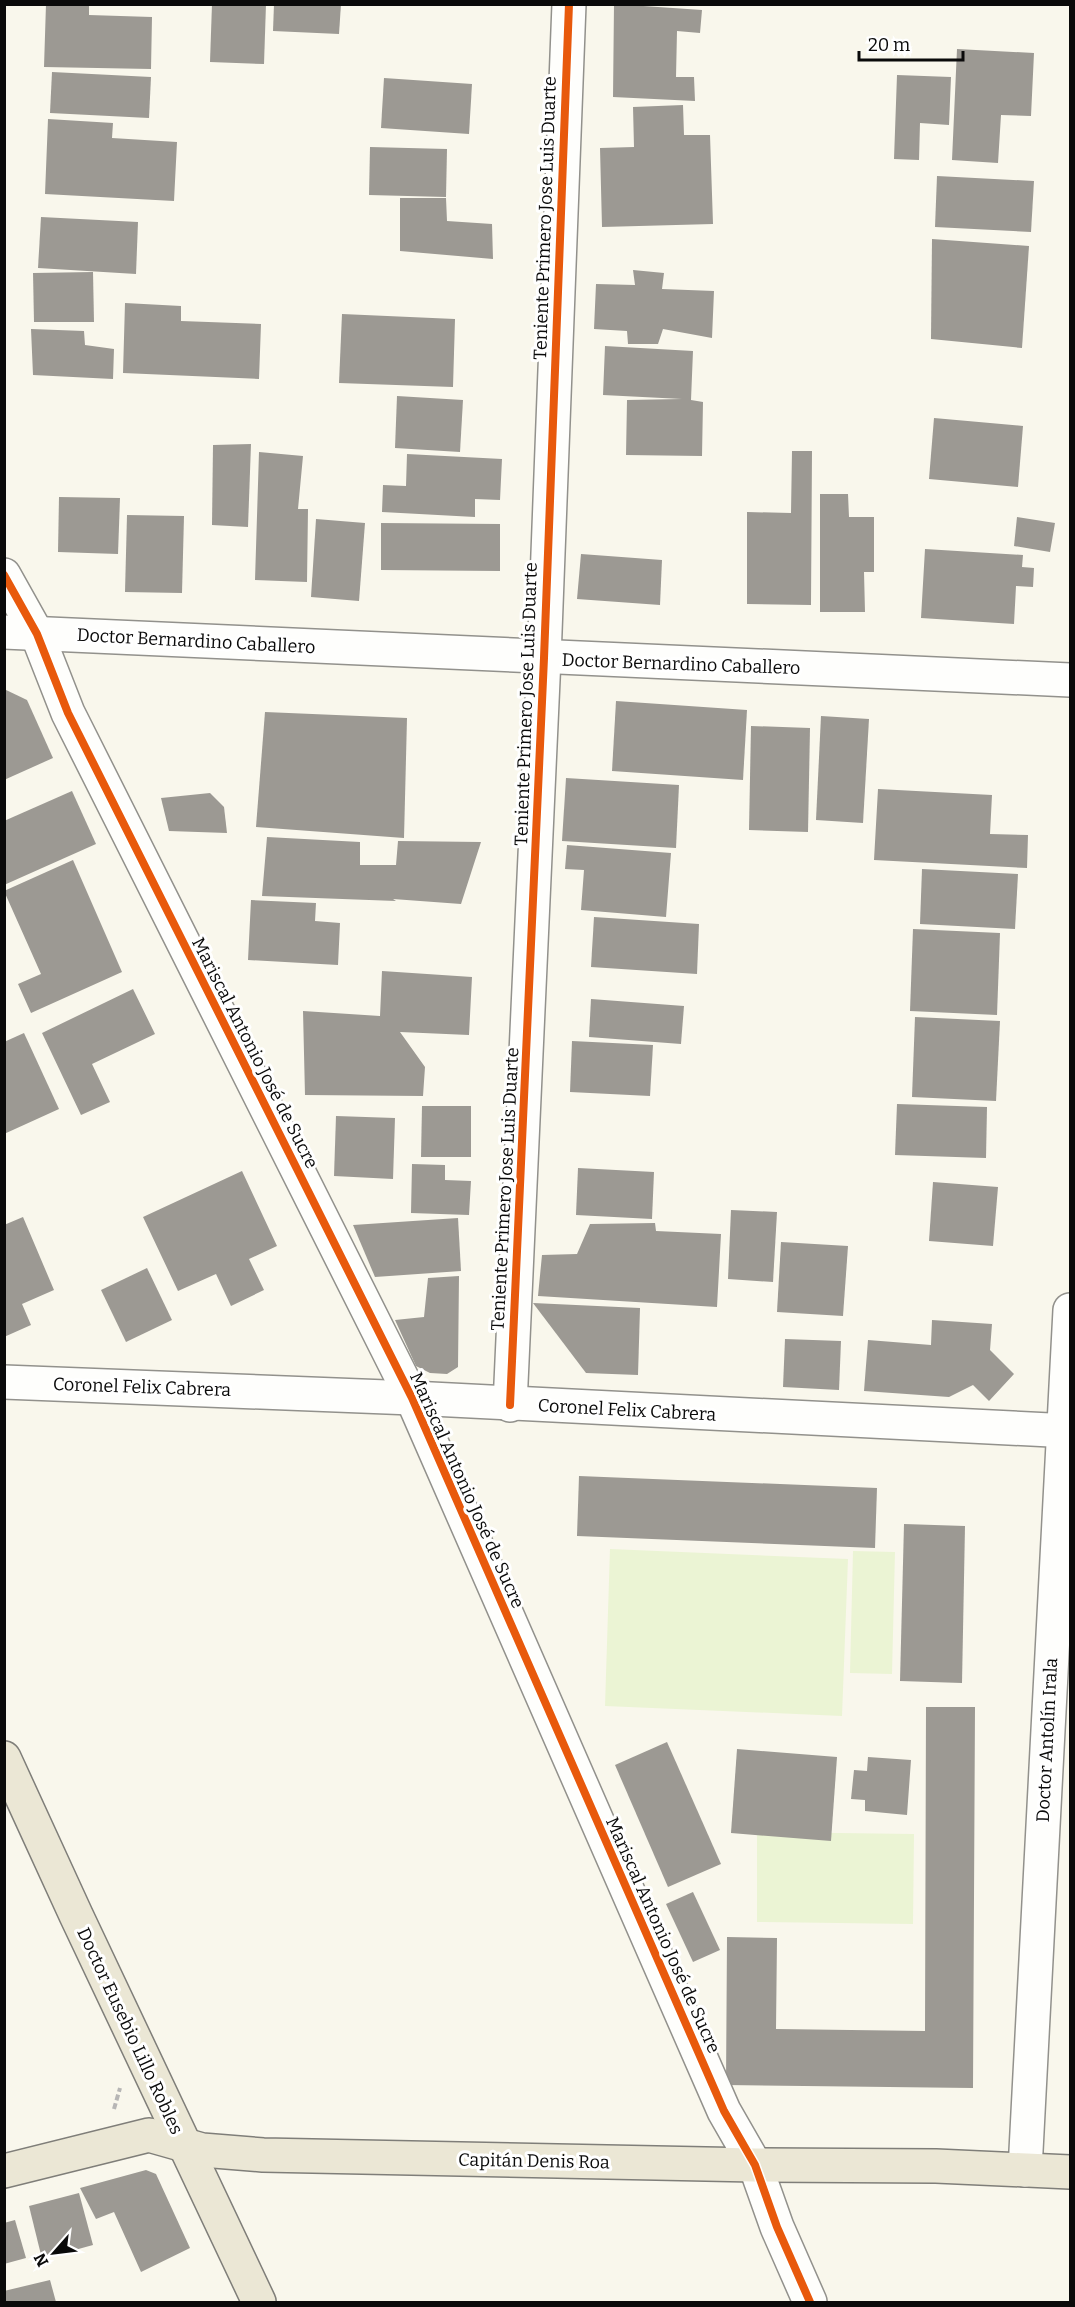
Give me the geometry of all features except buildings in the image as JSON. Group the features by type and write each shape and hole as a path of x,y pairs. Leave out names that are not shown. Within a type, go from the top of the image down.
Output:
{"main road":[{"name":"Doctor Eusebio Lillo Robles","path":"4,1758 183,2145 259,2302"},
{"name":"Capitán Denis Roa","path":"4,2170 149,2135 201,2150 263,2155 755,2165 936,2166 1071,2172"}],"street":[{"name":"Teniente Primero Jose Luis Duarte","path":"510,1405 544,658 569,4"},
{"name":"Mariscal Antonio José de Sucre","path":"4,575 37,634 68,713 412,1398 724,2111 755,2165 777,2227 810,2302"},
{"name":"Doctor Bernardino Caballero","path":"4,632 1071,680"},
{"name":"Doctor Antolín Irala","path":"1025,2170 1067,1431 1071,1310"},
{"name":"Coronel Felix Cabrera","path":"4,1382 412,1398 510,1405 1067,1431"}],"path":[{"path":"113,2113 122,2079"}],"green space":[{"path":"610,1549 848,1559 842,1716 605,1706"},
{"path":"853,1551 895,1552 892,1674 850,1673"},
{"path":"757,1832 914,1834 913,1924 757,1922"}],"cycle path":[{"path":"510,1405 544,658 569,4"},
{"path":"4,575 37,634 68,713 412,1398 724,2111 755,2165 777,2227 810,2302"}]}
